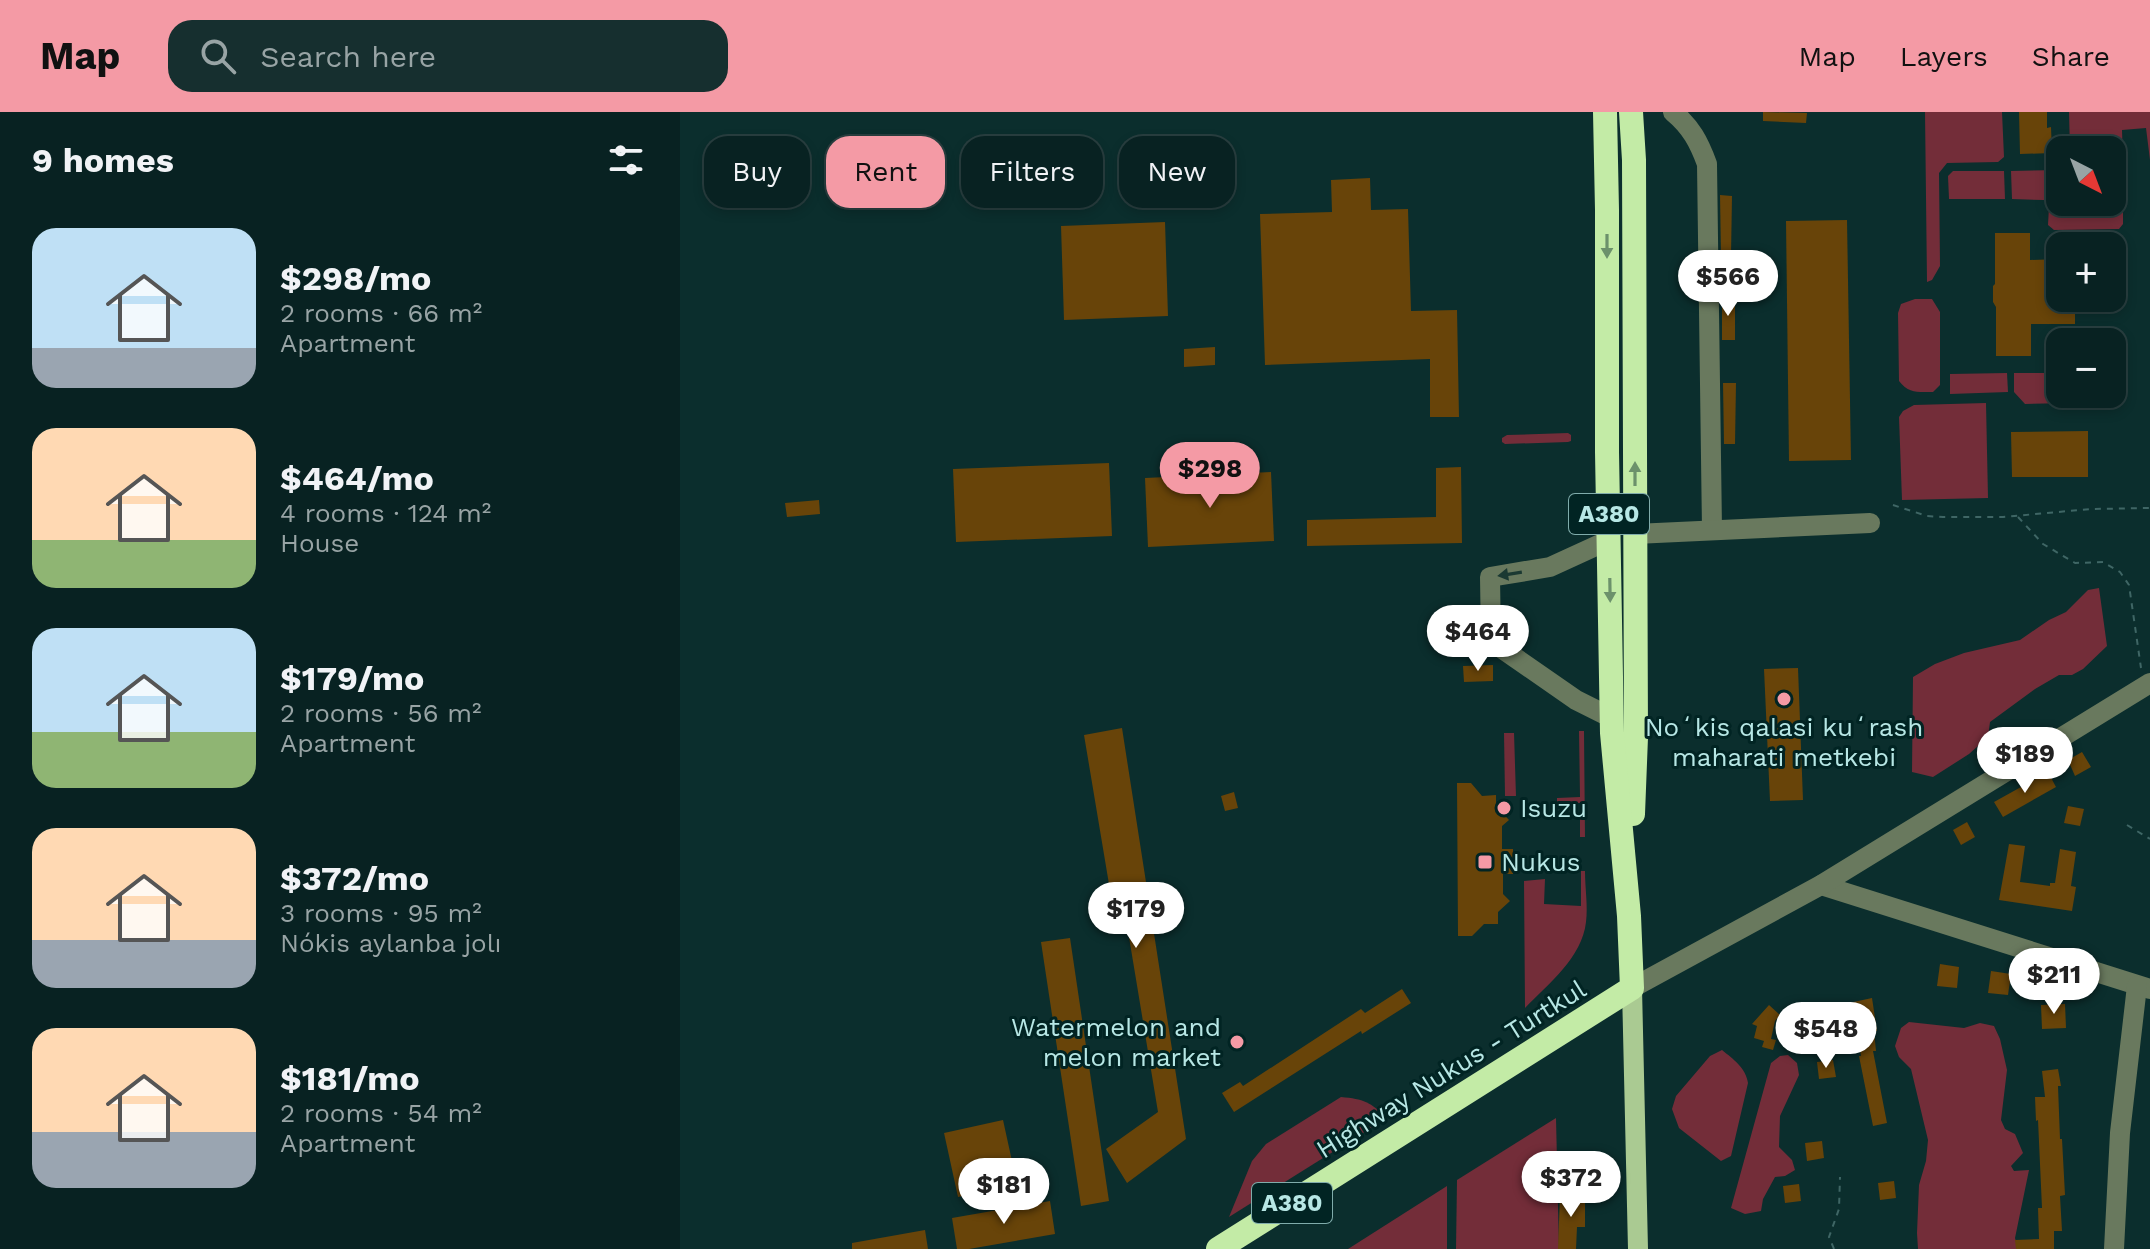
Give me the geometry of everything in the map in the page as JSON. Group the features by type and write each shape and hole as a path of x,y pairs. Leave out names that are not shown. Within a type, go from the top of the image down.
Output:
{"highway":[{"path":"1589,112 1607,210"},
{"name":"A380","path":"1605,112 1612,718 1632,988"},
{"name":"A380","path":"1629,916 1636,737 1634,160 1631,112"},
{"path":"1634,160 1642,112"},
{"name":"Highway Nukus - Turtkul","path":"1218,1249 1632,988"}],"main road":[{"path":"1632,988 1638,1249"}],"street":[{"path":"1673,112 1688,125 1698,140 1707,164 1712,530"},
{"path":"1635,534 1870,523"},
{"path":"1609,540 1550,567 1490,577 1491,641 1576,700 1612,718"},
{"path":"1632,988 1821,885 2147,685"},
{"path":"1821,885 2144,988 2120,1133 2114,1249"}],"path":[{"path":"1893,505 1927,516 1943,517 2150,508"},
{"path":"2017,516 2043,544 2075,563 2103,562 2120,572 2129,585 2147,685"},
{"path":"2127,825 2150,839"},
{"path":"1834,1249 1829,1237 1839,1209 1840,1177"}],"shaded area":[{"path":"1925,112 2002,112 2004,157 1998,162 1947,163 1939,173 1940,266 1932,280 1927,282"},
{"path":"2069,112 2150,112 2150,160 2146,128 2122,130 2122,136 2070,136"},
{"path":"2046,170 2046,202 2012,199 2011,171"},
{"path":"1953,171 2004,171 2005,199 1949,199 1948,176"},
{"path":"2048,216 2123,216 2119,229 2054,230 2048,225"},
{"path":"1915,299 1932,299 1940,312 1940,385 1933,392 1910,390 1899,381 1898,313 1901,304"},
{"path":"2007,373 2008,392 1950,394 1950,374"},
{"path":"2014,373 2046,373 2046,404 2025,404 2014,392"},
{"path":"1986,403 1988,498 1902,500 1899,417 1903,411 1914,405"},
{"path":"1568,433 1571,441 1568,442 1502,442 1507,435"},
{"path":"2099,588 2107,646 2083,669 2072,675 2059,675 1990,722 1988,737 1969,754 1933,777 1912,772 1913,677 1964,653 2020,640 2066,612 2088,590"},
{"path":"1579,731 1584,731 1585,837 1580,837 1580,803 1557,803 1557,798 1580,797"},
{"path":"1504,733 1514,733 1516,796 1505,796"},
{"path":"1581,871 1585,871 1587,903 1583,935 1563,970 1525,1008 1524,881 1545,879 1544,904 1581,906"},
{"path":"1909,1022 1964,1028 1980,1023 1994,1026 2007,1070 2001,1120 2005,1129 2015,1134 2023,1153 2011,1166 2014,1171 2029,1170 2015,1238 2018,1249 1918,1249 1919,1185 1928,1140 1911,1069 1899,1057 1895,1046 1901,1028"},
{"path":"1722,1050 1742,1068 1748,1083 1731,1156 1721,1161 1679,1128 1672,1109 1676,1096 1710,1056"},
{"path":"1788,1055 1797,1063 1799,1075 1780,1116 1779,1147 1792,1160 1795,1170 1775,1177 1763,1199 1761,1211 1745,1214 1731,1208 1771,1063 1780,1056"},
{"path":"1341,1097 1366,1102 1387,1118 1229,1217 1252,1161 1266,1144"},
{"path":"1556,1118 1559,1249 1456,1249 1457,1180"},
{"path":"1447,1186 1447,1249 1348,1249"}],"building":[{"path":"1763,112 1807,113 1806,123 1763,121"},
{"path":"2019,112 2047,112 2047,128 2051,127 2051,136 2046,136 2046,153 2020,154"},
{"path":"1370,178 1371,210 1408,209 1411,311 1457,310 1459,417 1430,417 1430,359 1265,365 1260,214 1332,212 1331,180"},
{"path":"1720,195 1732,196 1731,256 1721,256"},
{"path":"1847,220 1851,460 1789,461 1786,221"},
{"path":"1165,222 1168,316 1064,320 1061,226"},
{"path":"1995,233 2030,233 2030,260 2046,259 2046,312 2075,312 2075,324 2031,324 2031,356 1996,356"},
{"path":"1722,296 1735,296 1735,340 1722,340"},
{"path":"1215,347 1215,365 1184,367 1184,349"},
{"path":"1723,383 1736,383 1735,444 1724,444"},
{"path":"2088,431 2088,477 2012,477 2011,432"},
{"path":"1109,463 1112,536 956,542 953,469"},
{"path":"1461,467 1462,543 1307,546 1307,520 1436,517 1436,468"},
{"path":"1271,472 1274,541 1148,547 1145,478"},
{"path":"819,500 820,514 787,517 785,503"},
{"path":"1493,665 1493,681 1464,682 1463,666"},
{"path":"1798,668 1803,800 1770,801 1764,669"},
{"path":"1122,728 1186,1139 1127,1183 1106,1149 1158,1112 1126,919 1115,920 1084,735"},
{"path":"2082,752 2091,767 2075,776 2068,760"},
{"path":"2048,772 2056,787 2003,817 1994,802"},
{"name":"Nukus","path":"1457,783 1471,783 1482,796 1496,795 1496,806 1509,820 1502,826 1502,849 1513,849 1513,874 1503,874 1503,894 1510,901 1498,912 1498,924 1484,924 1472,936 1458,936"},
{"path":"1234,792 1238,808 1225,811 1221,796"},
{"path":"2068,806 2084,809 2080,826 2064,823"},
{"path":"1967,822 1975,837 1961,845 1953,830"},
{"path":"2009,844 2025,846 2020,882 2050,886 2050,883 2055,883 2060,849 2076,852 2071,886 2076,887 2072,911 1999,900"},
{"path":"1070,938 1109,1201 1081,1206 1041,942"},
{"path":"1940,964 1959,967 1957,988 1937,986"},
{"path":"1991,971 2011,974 2008,995 1988,993"},
{"path":"1402,989 1411,1003 1234,1112 1222,1093 1240,1082 1243,1086 1361,1009 1365,1013"},
{"path":"1872,998 1877,1031 1874,1031 1876,1051 1873,1051 1887,1123 1873,1126 1859,1056 1858,1036 1861,1035 1858,1012 1851,1013 1849,1003"},
{"path":"2065,1004 2066,1028 2042,1029 2041,1005"},
{"path":"1769,1005 1780,1015 1775,1021 1771,1039 1776,1040 1773,1050 1762,1047 1764,1041 1754,1038 1757,1026 1752,1024"},
{"path":"1833,1060 1836,1077 1819,1079 1817,1062"},
{"path":"2058,1069 2065,1195 2060,1196 2062,1231 2054,1231 2054,1249 2016,1249 2015,1240 2039,1239 2038,1208 2042,1208 2035,1097 2045,1097 2042,1071"},
{"path":"1003,1120 1017,1184 958,1197 944,1133"},
{"path":"1822,1141 1824,1158 1807,1161 1805,1143"},
{"path":"1894,1181 1896,1198 1880,1200 1878,1183"},
{"path":"1799,1184 1801,1201 1785,1203 1783,1186"},
{"path":"1560,1194 1585,1194 1585,1227 1577,1227 1576,1249 1558,1249"},
{"path":"1050,1201 1055,1234 957,1249 952,1218"},
{"path":"925,1230 928,1249 852,1249 852,1243"}],"place":[{"name":"Noʻkis qalasi kuʻrash maharati metkebi","path":"1784,699"},
{"name":"Isuzu","path":"1504,808"},
{"name":"Nukus","path":"1485,862"},
{"name":"Watermelon and melon market","path":"1237,1042"}]}
